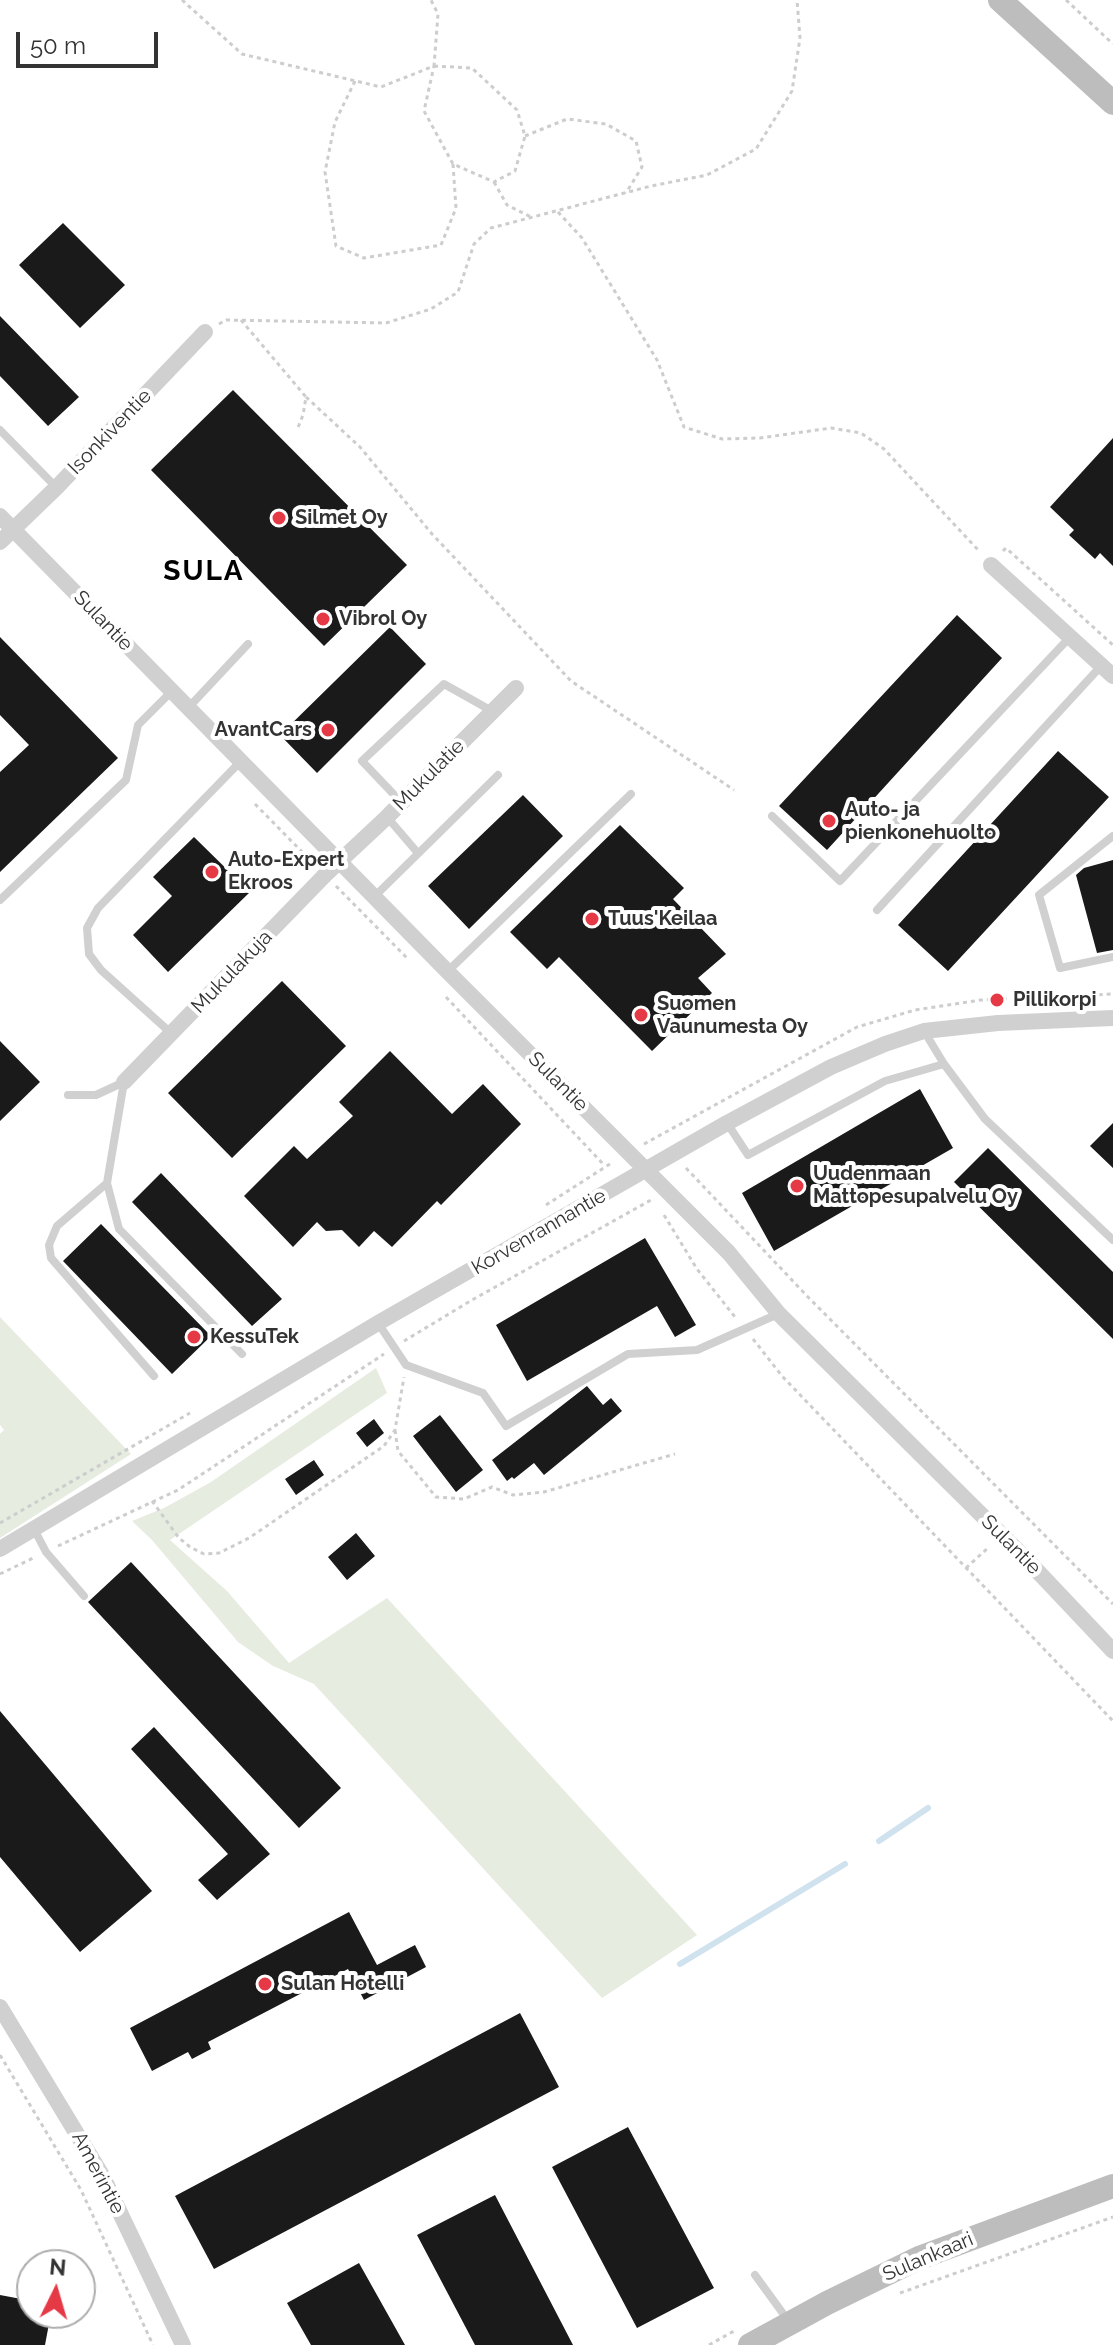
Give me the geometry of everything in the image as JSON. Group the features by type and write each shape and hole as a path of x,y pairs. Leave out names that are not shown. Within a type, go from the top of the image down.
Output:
{"street":[{"path":"1000,0 1113,103"},
{"name":"Isonkiventie","path":"0,542 205,332"},
{"name":"Sulantie","path":"0,516 448,972 648,1170 661,1194 729,1253 779,1314 1026,1559 1113,1651"},
{"path":"991,565 1107,670"},
{"name":"Mukulatie","path":"341,862 516,688"},
{"name":"Mukulakuja","path":"124,1082 341,862"},
{"name":"Korvenrannantie","path":"0,1549 378,1323 727,1123 831,1067 924,1031 998,1023 1113,1018"},
{"name":"Amerintie","path":"0,2007 103,2177 183,2345"},
{"name":"Sulankaari","path":"750,2345 919,2258 1113,2186"}],"lane":[{"path":"0,430 57,487"},
{"path":"772,816 840,881 1070,636"},
{"path":"188,708 248,644"},
{"path":"877,910 1107,670"},
{"path":"401,802 362,761 444,684 492,711"},
{"path":"0,900 126,780 138,725 172,691"},
{"path":"172,1034 101,970 89,954 87,928 98,908 241,761"},
{"path":"375,896 498,775"},
{"path":"448,972 631,794"},
{"path":"387,817 417,852"},
{"path":"1113,836 1039,895 1060,968 1113,957"},
{"path":"924,1031 985,1119 1113,1240"},
{"path":"727,1123 748,1155 885,1081 944,1064"},
{"path":"68,1095 96,1095 124,1082"},
{"path":"124,1082 107,1183 119,1229 242,1354"},
{"path":"107,1183 57,1226 49,1245 51,1258 154,1376"},
{"path":"378,1323 406,1365 483,1393 506,1426 628,1354 697,1350 779,1314"},
{"path":"33,1529 46,1552 84,1596"},
{"path":"755,2275 790,2323"}],"path":[{"path":"182,0 242,54 355,81 381,87 434,66 472,68 517,110 525,136 515,171 494,182"},
{"path":"355,81 335,122 325,172 336,246 364,258 441,245 456,208 453,164 424,111 434,66 438,14 431,0"},
{"path":"205,332 226,320 386,323 431,309 458,292 474,244 491,228 707,175 756,149 792,91 800,38 797,0"},
{"path":"1066,0 1113,44"},
{"path":"525,136 567,119 606,124 636,141 642,167 626,193"},
{"path":"453,164 494,182 507,205 534,218"},
{"path":"558,212 582,238 657,360 684,427 722,439 760,438 831,428 861,433 884,449 991,565 1006,548 1113,645"},
{"path":"241,320 306,397 360,447 432,534 571,681 734,790"},
{"path":"297,430 306,397"},
{"path":"227,775 409,960"},
{"path":"441,992 605,1166"},
{"path":"0,1574 178,1490 394,1347 661,1194 686,1168 807,1296 1113,1604"},
{"path":"661,1194 697,1269 782,1376 1113,1721"},
{"path":"406,1365 395,1430 398,1451 436,1497 464,1499 492,1487 513,1495 544,1492 675,1454"},
{"path":"152,1501 179,1538 190,1547 204,1554 219,1553 249,1538 384,1446 395,1430"},
{"path":"0,2055 81,2190 153,2345"},
{"path":"897,2294 1113,2217"}],"shaded area":[{"path":"0,1317 131,1454 0,1538 0,1434 4,1430 0,1425"},
{"path":"376,1368 387,1393 170,1540 227,1591 289,1663 387,1598 697,1935 602,1998 314,1684 273,1666 238,1642 152,1540 132,1521 164,1508 211,1482"}],"building":[{"path":"63,223 125,285 80,328 19,265"},
{"path":"0,316 79,397 48,426 0,376"},
{"name":"Silmet Oy","path":"233,390 407,565 324,646 151,470"},
{"path":"1113,438 1113,566 1100,553 1095,559 1069,535 1074,530 1050,507"},
{"path":"957,615 1002,658 827,850 779,806"},
{"path":"390,627 426,664 317,773 280,735"},
{"path":"0,637 118,758 0,872 0,772 29,745 0,715"},
{"path":"1058,751 1109,797 948,971 898,925"},
{"path":"523,795 563,836 469,929 428,886"},
{"path":"620,825 684,888 673,899 726,954 698,978 712,993 652,1051 559,957 547,969 510,932"},
{"path":"194,837 250,892 168,972 133,935 172,896 153,877"},
{"path":"1113,860 1113,950 1097,953 1076,875 1084,868"},
{"path":"282,981 346,1046 232,1158 168,1093"},
{"path":"0,1041 40,1082 0,1121"},
{"path":"390,1051 452,1114 483,1084 521,1124 441,1205 437,1201 392,1247 374,1231 359,1247 342,1230 326,1231 317,1222 293,1247 244,1196 294,1146 307,1159 353,1116 339,1102"},
{"path":"920,1089 953,1148 774,1251 742,1193"},
{"path":"1113,1123 1113,1168 1090,1146"},
{"path":"988,1148 1113,1272 1113,1339 954,1182"},
{"path":"161,1173 282,1299 252,1326 132,1202"},
{"path":"101,1224 211,1336 172,1374 63,1261"},
{"path":"645,1238 696,1325 675,1337 657,1306 527,1381 496,1325"},
{"path":"587,1386 603,1405 611,1398 622,1411 544,1475 534,1463 507,1481 492,1460"},
{"path":"440,1415 483,1470 456,1492 413,1436"},
{"path":"374,1419 384,1433 367,1447 356,1433"},
{"path":"314,1460 324,1475 296,1495 285,1479"},
{"path":"356,1533 375,1556 347,1580 328,1557"},
{"path":"131,1562 341,1788 299,1828 88,1602"},
{"path":"0,1711 152,1891 80,1952 0,1857"},
{"path":"154,1727 270,1854 217,1900 198,1880 228,1854 131,1749"},
{"name":"Sulan Hotelli","path":"349,1912 377,1965 415,1945 426,1967 364,2000 348,1969 208,2042 211,2049 192,2059 188,2052 152,2071 130,2028"},
{"path":"520,2013 559,2087 214,2269 175,2196"},
{"path":"628,2127 714,2288 637,2328 552,2167"},
{"path":"495,2195 573,2345 475,2345 417,2235"},
{"path":"359,2263 405,2345 311,2345 287,2303"},
{"path":"0,2295 16,2298 16,2329 48,2329 45,2345 0,2345"}],"waterway":[{"path":"879,1841 928,1808"},
{"path":"680,1964 845,1864"}],"place":[{"name":"Silmet Oy","path":"279,518"},
{"name":"Vibrol Oy","path":"323,619"},
{"name":"AvantCars","path":"328,730"},
{"name":"Auto- ja pienkonehuolto","path":"829,821"},
{"name":"Auto-Expert Ekroos","path":"212,872"},
{"name":"Tuus'Keilaa","path":"592,919"},
{"name":"Pillikorpi","path":"997,1000"},
{"name":"Suomen Vaunumesta Oy","path":"641,1015"},
{"name":"Uudenmaan Mattopesupalvelu Oy","path":"797,1186"},
{"name":"KessuTek","path":"194,1337"},
{"name":"Sulan Hotelli","path":"265,1984"}],"district":[{"name":"SULA","path":"204,572"}]}
